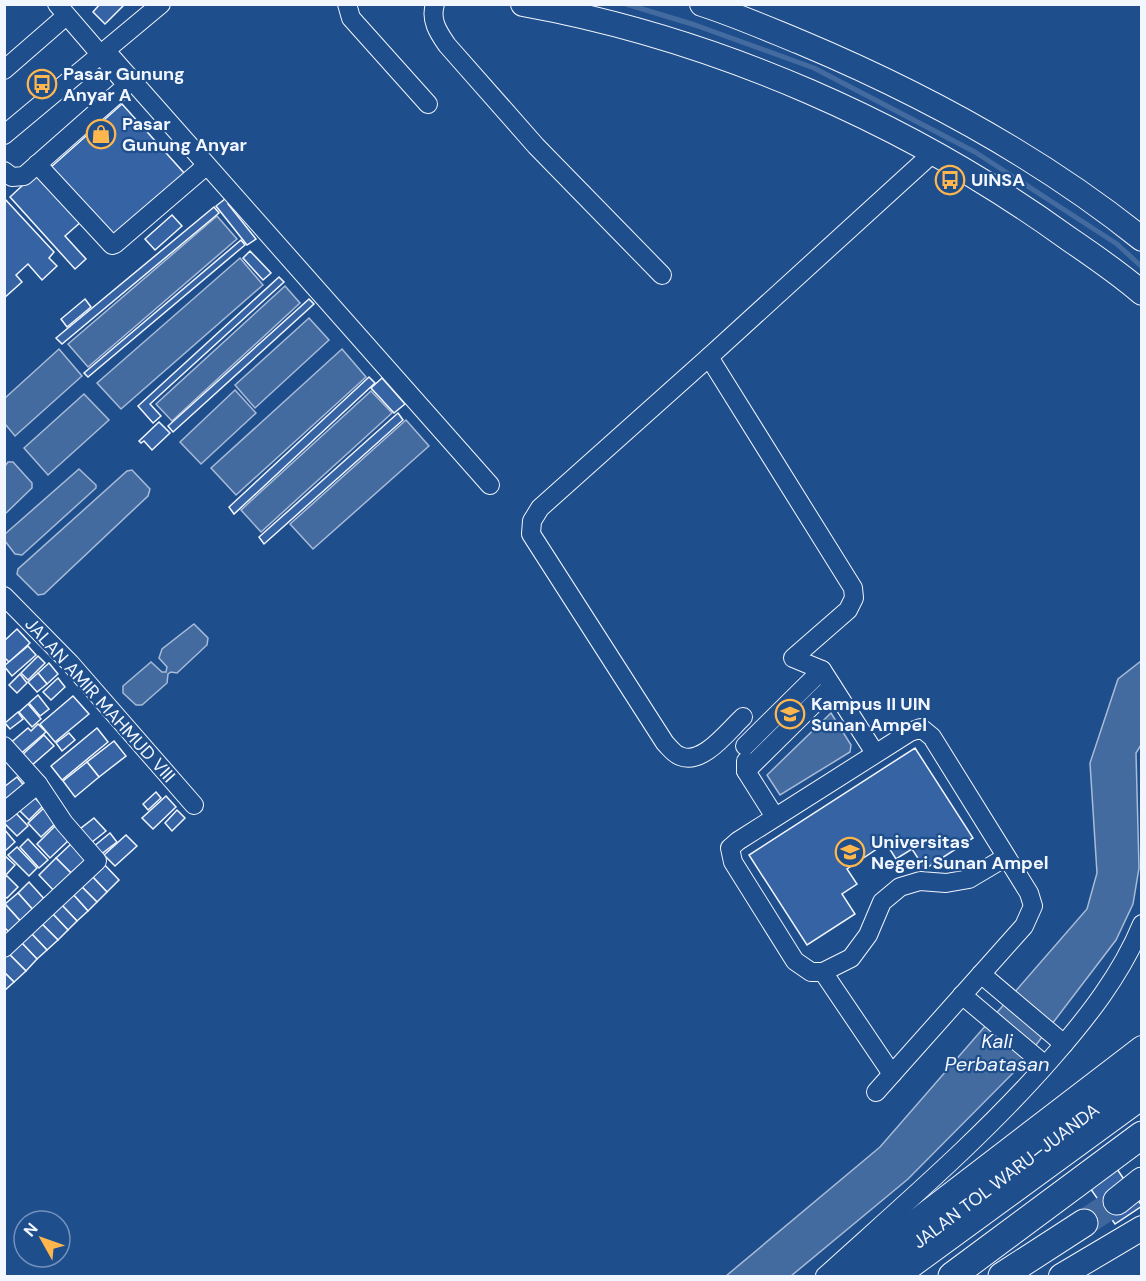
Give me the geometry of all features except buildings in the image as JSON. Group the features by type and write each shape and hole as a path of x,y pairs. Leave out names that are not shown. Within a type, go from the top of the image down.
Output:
{"highway":[{"name":"JALAN TOL WARU–JUANDA","path":"871,1276 1142,1076"},
{"path":"952,1276 1142,1135"},
{"path":"1117,1201 1142,1181"},
{"path":"1002,1276 1084,1222"}],"main road":[{"path":"523,4 568,12 694,48 816,94 934,152 1032,212 1142,293"},
{"path":"702,4 730,13 864,69 982,131 1113,216 1142,239"},
{"path":"841,1276 884,1246 1142,1048"},
{"path":"897,1276 1142,1097"},
{"path":"1061,1276 1142,1228"}],"street":[{"path":"4,135 161,4"},
{"path":"347,4 351,18 428,104"},
{"path":"435,4 432,14 437,29 447,45 543,154 662,275"},
{"path":"4,70 61,10 104,53 490,485"},
{"path":"4,171 12,177 24,176 125,87 125,83 104,53"},
{"path":"775,817 746,771 743,717 703,755 690,759 678,756 665,743 531,534 532,521 540,507 934,152"},
{"path":"37,164 112,245 206,166"},
{"path":"709,357 853,588 854,598 848,610 793,658 822,670 875,753"},
{"name":"JALAN AMIR MAHMUD VIII","path":"4,596 70,663 194,805"},
{"path":"745,746 822,670"},
{"path":"746,771 832,686"},
{"path":"876,1092 1024,926 1033,906 1029,893 932,737 921,728 875,753 738,841 730,849 733,862 795,961 811,972 823,972 851,958 868,935 882,902 900,887 920,881 946,884 969,879 1006,857"},
{"path":"4,746 38,784 64,823 97,861 4,948"},
{"path":"4,812 38,784"},
{"path":"825,1276 989,1125 1058,1039 1103,994 1130,950 1142,924"},
{"path":"823,972 892,1074"},
{"path":"981,974 1058,1039"},
{"path":"962,995 1039,1061"}],"water":[{"path":"217,216 237,239 88,367 68,344"},
{"path":"240,258 263,285 121,409 97,383"},
{"path":"285,286 300,303 172,421 156,404"},
{"path":"309,318 329,340 255,408 235,385"},
{"path":"59,349 82,376 15,436 5,424 5,398"},
{"path":"342,349 366,377 236,495 211,468"},
{"path":"235,390 256,413 201,464 180,442"},
{"path":"371,391 392,413 261,532 241,510"},
{"path":"84,394 109,420 48,475 24,448"},
{"path":"406,420 429,446 313,549 290,524"},
{"path":"8,462 13,462 32,483 32,488 5,514 5,466"},
{"path":"79,469 96,485 96,488 22,555 15,554 5,541 5,534"},
{"path":"132,470 150,489 148,496 44,594 38,595 17,574 18,569 127,471"},
{"path":"194,624 208,638 207,645 177,673 168,674 167,683 142,705 136,705 123,693 123,686 151,662 162,672 166,672 167,667 159,658 162,649"},
{"name":"Kali Perbatasan","path":"1141,661 1141,745 1136,753 1139,868 1133,904 1116,940 1020,1066 908,1179 791,1276 726,1276 880,1147 1087,909 1097,873 1090,763 1118,679"},
{"path":"831,713 851,745 850,752 780,795 767,775"}],"waterway":[{"path":"626,4 695,25 814,68 975,152 1117,244 1142,267"}],"tunnel":[{"path":"1084,1223 1117,1201"}],"place":[{"name":"Pasar Gunung Anyar A","path":"42,84"},
{"name":"Pasar Gunung Anyar","path":"101,134"},
{"name":"UINSA","path":"950,180"},
{"name":"Kampus II UIN Sunan Ampel","path":"790,714"},
{"name":"Universitas Negeri Sunan Ampel","path":"850,852"}]}
